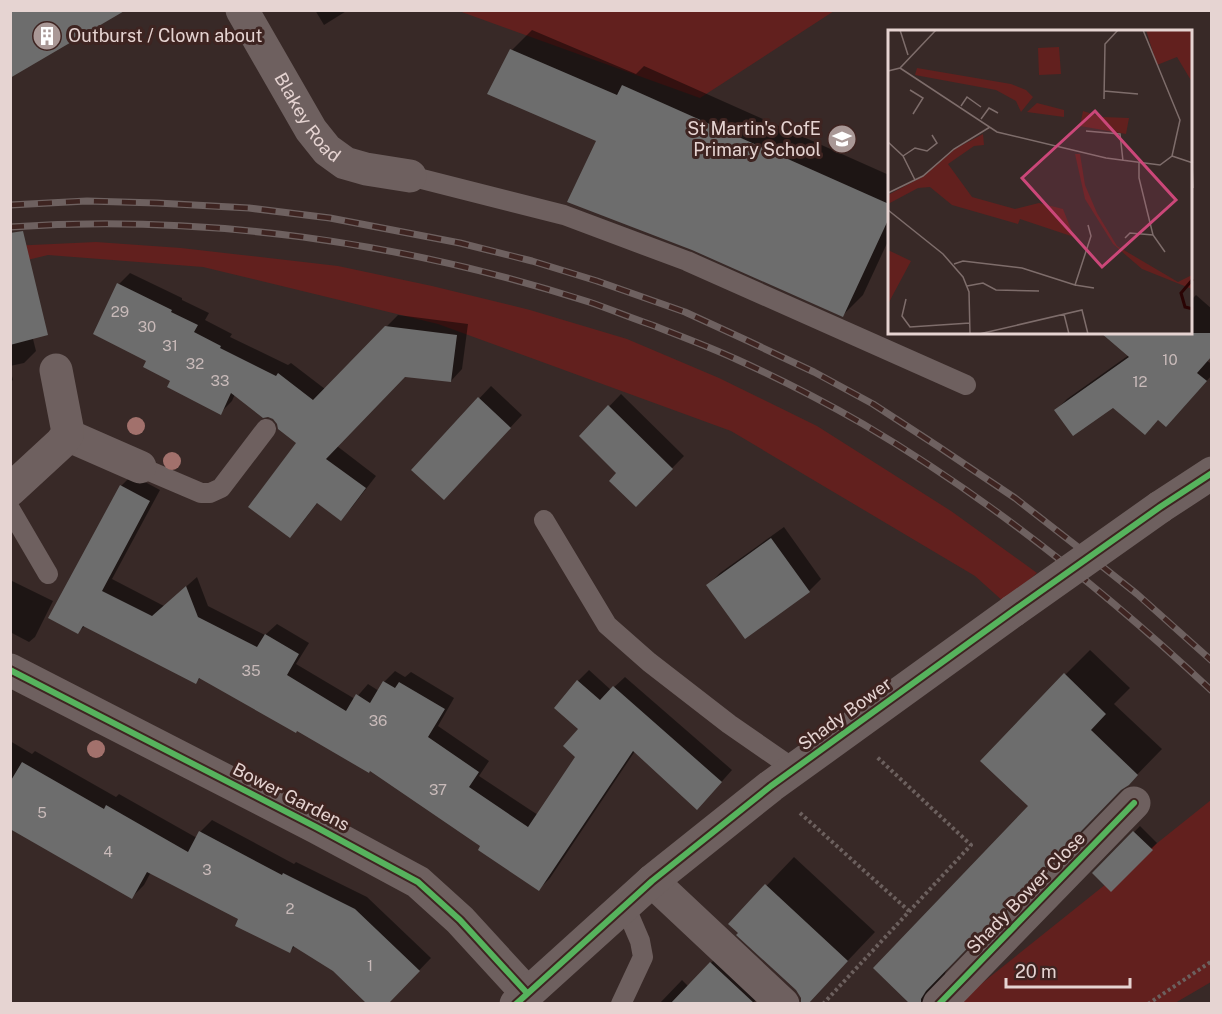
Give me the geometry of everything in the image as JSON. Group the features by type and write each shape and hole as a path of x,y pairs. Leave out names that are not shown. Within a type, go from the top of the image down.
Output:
{"street":[{"name":"Blakey Road","path":"242,10 311,130 327,150 345,163 366,170 410,176"},
{"path":"10,490 61,443 66,435 67,427 57,370"},
{"path":"66,435 140,467"},
{"name":"Shady Bower","path":"522,998 652,881 783,778 1012,611 1212,473"},
{"name":"Bower Gardens","path":"10,670 418,882 460,920 522,998"},
{"name":"Shady Bower Close","path":"939,1004 1134,802"},
{"path":"652,881 783,1004"}],"lane":[{"path":"410,176 564,215 687,261 966,385"},
{"path":"140,467 201,493 210,493 221,488 266,429"},
{"path":"10,509 48,574"},
{"path":"544,520 607,624 649,662 729,724 783,778"},
{"path":"621,1004 642,957 640,941 625,906"}],"path":[{"path":"823,1004 971,845 848,729"},
{"path":"783,778 909,911"},
{"path":"1149,1003 1212,961"}],"shaded area":[{"path":"459,11 834,11 700,98"},
{"path":"96,242 181,248 338,266 530,310 627,339 719,378 817,426 951,511 1037,573 1004,602 975,576 731,431 438,324 203,267 48,255 11,264 10,246"},
{"path":"1211,800 1211,982 1175,1003 956,1004"}],"building":[{"name":"Outburst / Clown about","path":"10,10 126,10 10,78"},
{"path":"510,49 617,95 622,85 888,204 888,220 843,317 692,250 567,202 596,141 487,94"},
{"path":"23,231 48,335 10,345 10,233"},
{"path":"117,283 198,325 194,332 221,346 220,348 276,376 278,373 313,400 385,326 457,335 451,382 405,377 326,459 366,488 341,521 317,503 290,538 248,507 296,443 278,429 273,419 263,418 231,393 221,415 167,387 170,381 143,367 146,361 93,334"},
{"path":"1212,333 1212,356 1197,373 1207,381 1166,427 1158,420 1145,435 1113,408 1073,436 1054,410 1129,357 1102,334"},
{"path":"478,397 511,428 444,500 411,470"},
{"path":"608,405 673,469 636,507 609,481 616,473 579,436"},
{"path":"120,485 150,501 102,591 152,616 186,586 198,617 257,647 265,634 299,654 287,675 346,711 356,694 370,703 383,681 395,688 399,682 445,709 428,737 479,772 469,787 528,827 575,757 563,746 578,729 554,708 577,680 600,700 613,686 722,782 697,810 633,751 539,891 478,850 480,846 370,771 369,773 199,678 196,684 83,626 78,634 48,618"},
{"path":"771,538 810,592 745,639 706,585"},
{"path":"1064,673 1106,714 1091,730 1138,775 926,991 921,1004 910,1004 873,968 1028,806 980,761"},
{"path":"22,762 104,809 106,805 188,852 199,831 282,875 283,873 355,909 420,971 388,1004 367,1004 333,971 293,946 290,953 235,926 238,919 147,872 132,899 10,829 10,782"},
{"path":"1133,831 1153,850 1111,892 1092,873"},
{"path":"765,884 848,961 808,1004 801,1004 801,998 796,990 736,935 738,933 728,924"},
{"path":"710,962 755,1004 670,1004"}],"railway":[{"path":"10,205 87,201 157,203 249,208 330,218 460,243 532,261 685,312 814,372 873,404 939,447 1015,498 1074,544 1137,594 1212,661"},
{"path":"10,227 84,224 230,229 376,248 519,281 589,302 652,325 727,355 848,415 956,483 1088,582 1212,691"}],"cycle path":[{"path":"516,1004 652,881 771,786 1013,611 1212,473"},
{"path":"10,670 418,882 460,920 527,993"},
{"path":"939,1004 1134,803"}],"place":[{"name":"Outburst / Clown about","path":"47,36"},
{"name":"St Martin's CofE Primary School","path":"842,139"}]}
